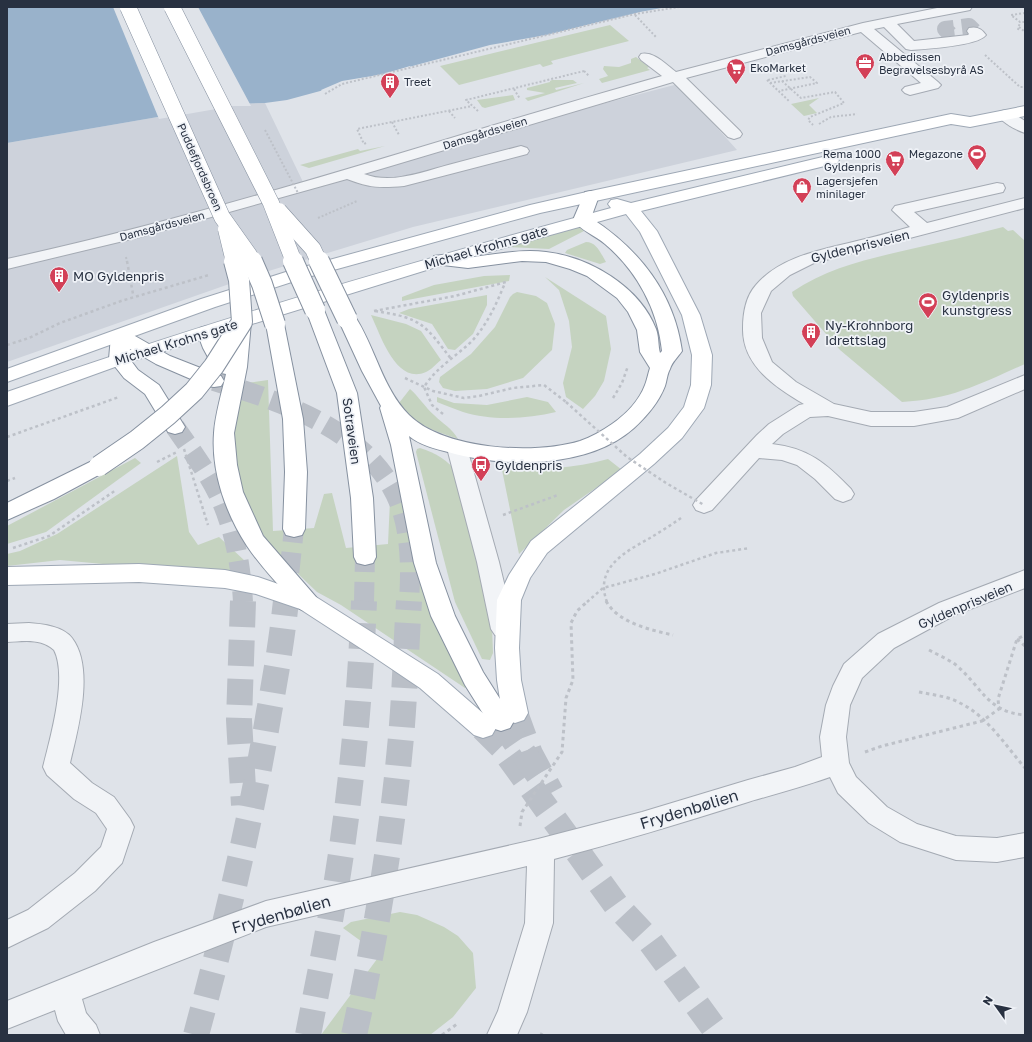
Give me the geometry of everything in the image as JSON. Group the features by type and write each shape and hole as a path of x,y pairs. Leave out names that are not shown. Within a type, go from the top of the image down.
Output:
{"main road":[{"name":"Puddefjordsbroen","path":"128,7 222,216 249,255 262,284 275,324 293,419 296,472 294,529"},
{"path":"172,7 271,203 313,249 386,397 402,420 419,434 439,443 457,448 510,455 550,454 582,447 611,434 629,421 643,407 654,388 660,368 672,350 669,330 650,288 640,272 611,239 582,220 591,196 630,208 648,231 691,315 702,355 701,385 694,408 675,434 540,547 520,575 509,600 507,648 509,680 500,720"},
{"name":"Michael Krohns gate","path":"7,376 121,336 208,303 294,276 507,217 591,196 951,119 970,122 1025,111"},
{"name":"Michael Krohns gate","path":"7,399 119,359 440,260 630,208 961,130 970,122"},
{"name":"Sotraveien","path":"271,203 287,247 315,310 347,393 362,498 365,557"},
{"path":"222,216 239,280 242,322 236,368 224,433 226,465 232,492 255,541 308,603"},
{"path":"440,260 468,263 522,256 547,257 576,265 593,272 624,294 638,310 647,330 650,352 660,368"},
{"path":"7,512 46,494 99,466 144,435 194,391 214,366 242,322"},
{"path":"175,427 152,390 131,374 119,359 121,336 148,350 163,360 219,374 207,332"},
{"path":"386,397 401,445 425,563 443,616 474,678 500,720"},
{"path":"7,576 139,573 225,580 258,586 308,603 429,681 500,720"}],"street":[{"name":"Damsgårdsveien","path":"7,264 51,255 122,237 350,174 680,76 863,27 965,7"},
{"path":"886,22 911,46 936,46 954,37 976,38 979,35 974,31"},
{"path":"863,27 933,85 910,90"},
{"path":"646,57 680,76 722,104"},
{"path":"680,76 734,134"},
{"path":"1005,115 1025,128"},
{"path":"350,174 370,182 404,181 521,151"},
{"path":"924,230 901,210 997,188"},
{"name":"Gyldenprisveien","path":"1025,203 808,259 784,271 764,288 752,313 752,338 764,365 789,387 828,408 871,419 914,419 951,413 1025,381"},
{"name":"Gyldenprisveien","path":"701,507 753,451 776,429 806,410 828,408"},
{"path":"457,448 488,562 507,648"},
{"path":"753,451 774,450 799,457 819,469 842,494"},
{"name":"Gyldenprisveien","path":"1025,579 947,609 886,641 853,671 845,686 838,705 833,738 836,763 847,785 878,815 910,834 956,848 997,850 1025,845"},
{"path":"7,633 44,634 56,638 63,644 69,656 71,681 68,718 56,767 83,791 105,805 121,827 112,854 85,882 38,919 7,935"},
{"name":"Frydenbølien","path":"7,1015 154,956 266,914 541,850 642,824 748,790 797,778 836,763"},
{"path":"502,1035 512,1012 539,923 541,850"},
{"path":"65,992 73,1021 85,1035"}],"path":[{"path":"325,94 342,84 635,14 679,7"},
{"path":"1025,13 1011,15 1020,22 1025,22"},
{"path":"1018,30 1020,22"},
{"path":"1018,27 1025,32"},
{"path":"982,52 1020,88 1025,86"},
{"path":"479,112 466,100 514,89 583,70 589,76"},
{"path":"770,83 768,80 786,76"},
{"path":"770,83 810,77 817,83 779,91"},
{"path":"782,81 801,98 835,92 844,103 810,117 808,120 812,125"},
{"path":"770,83 790,102"},
{"path":"514,89 521,100 514,102"},
{"path":"371,142 364,144 358,129 473,106"},
{"path":"392,122 399,135 392,137"},
{"path":"265,130 301,199"},
{"path":"311,221 324,214 381,192 392,182"},
{"path":"122,237 132,294"},
{"path":"7,345 29,338 60,323 120,301 210,274"},
{"path":"452,360 431,332 423,325 387,313 373,311 455,296 505,283 511,280"},
{"path":"424,387 429,379 476,337 490,318 505,283"},
{"path":"612,400 619,390 626,374 629,360"},
{"path":"402,376 424,387 451,396 465,398 505,389 544,384 566,402 627,458 701,507"},
{"path":"424,387 432,405 449,419"},
{"path":"7,437 119,397"},
{"path":"583,423 589,420"},
{"path":"150,467 163,458 184,448 208,525"},
{"path":"10,549 49,536 119,488"},
{"path":"501,515 553,497"},
{"path":"673,635 654,630 623,618 613,611 605,599 603,588 604,578 614,562 627,552 685,516"},
{"path":"514,856 522,812 562,752 566,698 573,680 571,623 577,611 603,588 655,574 716,553 750,548"},
{"path":"1017,638 1025,635"},
{"path":"1017,638 1025,646"},
{"path":"999,709 998,699 1017,638"},
{"path":"922,646 958,668 986,699 999,709 1009,714 1025,715"},
{"path":"919,692 950,698 966,706 982,720 1025,768"},
{"path":"836,763 882,746 982,720 999,709"},
{"path":"442,1035 456,1024"}],"shaded area":[{"path":"678,84 737,150 413,227 252,276 7,362 7,143 233,104 265,103 303,182"}],"green space":[{"path":"610,25 629,41 551,61 553,64 543,67 540,64 459,85 440,66"},
{"path":"636,57 649,67 647,68 650,70 602,83 599,79 608,76 603,69 604,66 619,67 631,63 631,59"},
{"path":"552,80 573,80 577,83 555,88 556,90 584,83 528,101 525,98 545,93 527,90 527,88 550,82"},
{"path":"513,95 515,100 485,108 482,107 477,100"},
{"path":"819,98 809,105 817,113 804,116 791,104"},
{"path":"385,146 309,168 300,165 358,149 360,151"},
{"path":"575,224 584,231 549,249 507,247 504,245"},
{"name":"Gyldenpris kunstgress","path":"1003,227 1008,231 1013,230 1025,241 1025,364 995,378 951,394 920,401 902,402 840,350 793,296 792,292 806,283 849,265 879,256"},
{"path":"586,242 596,246 606,262 600,264 565,253 567,250"},
{"path":"510,275 509,281 402,301 402,297 434,285 484,276"},
{"path":"545,277 606,316 611,349 604,381 595,396 583,409 566,397 563,383 572,347 569,321 559,290"},
{"path":"517,292 536,296 547,303 555,324 552,350 523,378 487,389 455,391 443,388 439,382 440,377 471,354 495,327 510,297"},
{"path":"487,295 487,305 473,334 455,350 448,349 432,324 399,313 409,309"},
{"path":"371,315 406,324 421,331 441,360 426,372 415,374 406,372 391,356"},
{"path":"268,380 273,531 314,528 324,494 332,493 346,548 388,544 390,500 401,498 418,568 471,684 465,688 341,605 317,592 271,548 253,517 231,464 236,417 247,383"},
{"path":"410,389 431,412 453,432 458,439 440,433 426,426 406,411 399,403"},
{"path":"437,397 454,403 487,405 527,397 548,402 556,412 509,418 486,417 463,412 437,402"},
{"path":"420,448 441,458 458,474 491,600 493,653 490,660 482,659 455,602 416,452 417,449"},
{"path":"177,456 189,532 198,545 219,537 245,561 236,571 146,568 60,560 7,566 7,554 20,551 57,534"},
{"path":"135,458 141,463 46,532 7,544 7,526"},
{"path":"608,459 622,470 564,510 519,554 502,470 555,468 581,465"},
{"path":"400,912 417,915 444,927 458,936 473,953 476,988 453,1017 430,1035 321,1035 380,955 343,928 351,922"}],"water":[{"path":"7,7 667,7 640,12 546,35 490,45 287,100 265,103 233,104 7,143"}],"pier":[{"path":"113,7 198,7 251,106 233,106 159,119"},
{"path":"410,66 411,68 323,93 321,90 342,81 384,74"}],"tunnel":[{"path":"950,34 945,29 969,26 974,31"},
{"path":"214,381 241,389 296,410 322,423 347,439 369,457 387,479 404,516 409,553 409,602"},
{"path":"175,427 200,462 226,512 234,537 241,576 243,602"},
{"path":"286,602 294,529"},
{"path":"364,602 365,557"},
{"path":"196,1035 246,834 262,753 283,629 286,601"},
{"path":"308,1035 332,910 346,820 357,711 364,601"},
{"path":"354,1035 376,924 393,812 402,720 409,601"},
{"path":"243,602 239,720 244,805"},
{"path":"515,713 530,754 551,793"},
{"path":"501,721 540,777"},
{"path":"483,728 502,747 616,905 650,941 719,1035"}],"place":[{"name":"Abbedissen Begravelsesbyrå AS","path":"865,80"},
{"name":"EkoMarket","path":"736,85"},
{"name":"Treet","path":"390,99"},
{"name":"Megazone","path":"977,171"},
{"name":"Rema 1000 Gyldenpris","path":"895,177"},
{"name":"Lagersjefen minilager","path":"802,204"},
{"name":"MO Gyldenpris","path":"59,293"},
{"name":"Gyldenpris kunstgress","path":"928,319"},
{"name":"Ny-Krohnborg Idrettslag","path":"811,349"},
{"name":"Gyldenpris","path":"481,482"}]}
